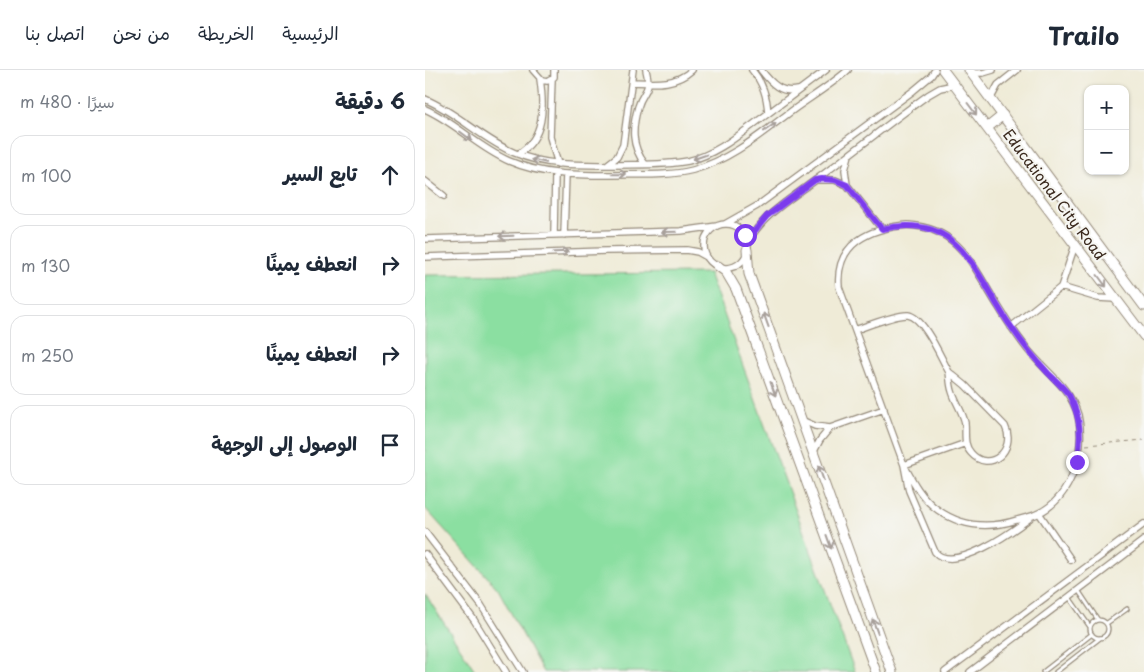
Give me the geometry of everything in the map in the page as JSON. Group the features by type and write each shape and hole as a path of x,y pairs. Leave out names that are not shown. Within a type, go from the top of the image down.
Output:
{"street":[{"path":"533,70 545,81 552,79"},
{"path":"607,165 614,160 621,149 633,70"},
{"path":"645,164 637,152 634,138 638,107 647,91 649,83 646,70"},
{"path":"632,82 675,81 692,70"},
{"path":"752,70 766,94 768,114"},
{"path":"761,70 778,88 789,91 800,89"},
{"path":"425,99 460,118 487,138 518,154 537,160 558,164 585,165 675,163 689,161 715,151 826,70"},
{"path":"425,110 443,119 476,143 497,155 531,169 555,174 584,175 681,172 701,168 721,160 738,150 848,70"},
{"path":"425,239 681,232 725,224 757,206 913,91 931,76 935,70"},
{"name":"Educational City Road","path":"943,70 1144,336"},
{"path":"971,71 983,73 993,70"},
{"path":"991,98 995,88 1017,70"},
{"path":"554,71 552,79 550,137 558,164"},
{"name":"Educational City Road","path":"971,71 1144,306"},
{"path":"518,154 530,145 538,133 542,104 540,75"},
{"path":"718,266 726,268 739,263 745,257 757,228 767,216 933,92 954,85"},
{"path":"425,94 435,103"},
{"path":"987,128 1003,115"},
{"path":"715,151 721,160"},
{"path":"847,185 845,170 849,155"},
{"path":"584,175 585,165"},
{"path":"554,235 555,174"},
{"path":"564,235 566,174"},
{"path":"815,180 835,180 847,185 882,229"},
{"path":"425,181 444,196"},
{"path":"725,224 733,225 745,235 748,246 749,274 892,672"},
{"path":"707,258 704,242 710,231 717,226"},
{"path":"897,226 919,226 939,232 964,251 1011,327 1027,349 1074,403 1080,424 1080,446 1074,470 1063,491 1052,503 1004,536 972,554 957,558 943,558 935,552 909,491 904,466 839,287 839,269 846,252 868,234 897,226"},
{"path":"1011,327 1061,287 1075,245"},
{"path":"425,257 687,250 698,252 726,272 737,289 875,672"},
{"path":"1061,287 1098,298 1115,299"},
{"path":"855,330 903,315 914,317 923,326 949,372 952,391 965,424 965,443 969,451 976,458 990,460 999,457 1005,450 1008,442 1008,433 1003,422 949,372"},
{"path":"801,419 815,426 830,428 884,408"},
{"path":"813,453 820,440 830,428"},
{"path":"904,466 965,443"},
{"path":"904,466 913,483 924,497 952,519 969,525 987,526 1006,523 1036,514"},
{"path":"1036,514 1071,560"},
{"path":"945,672 1144,524"},
{"path":"425,532 481,605 523,672"},
{"path":"970,672 1144,540"},
{"path":"425,554 474,620 506,672"}],"lane":[{"path":"1078,590 1098,620 1107,624"},
{"path":"1069,597 1092,634 1100,638"},
{"path":"1107,624 1127,609"},
{"path":"1090,628 1093,622 1098,620"},
{"path":"1056,672 1107,632 1107,624"},
{"path":"1043,672 1092,634"}],"path":[{"path":"1080,446 1144,440"}],"green space":[{"path":"709,273 855,672 543,672 498,589 425,508 425,275"},
{"path":"425,594 476,672 425,672"}],"route":[{"path":"745,235 748,242 760,223 767,216 815,180 828,179 847,185 882,229 908,225 919,226 929,228 948,237 964,251 987,290 1027,349 1060,384 1074,403 1081,435 1077,462"}]}
